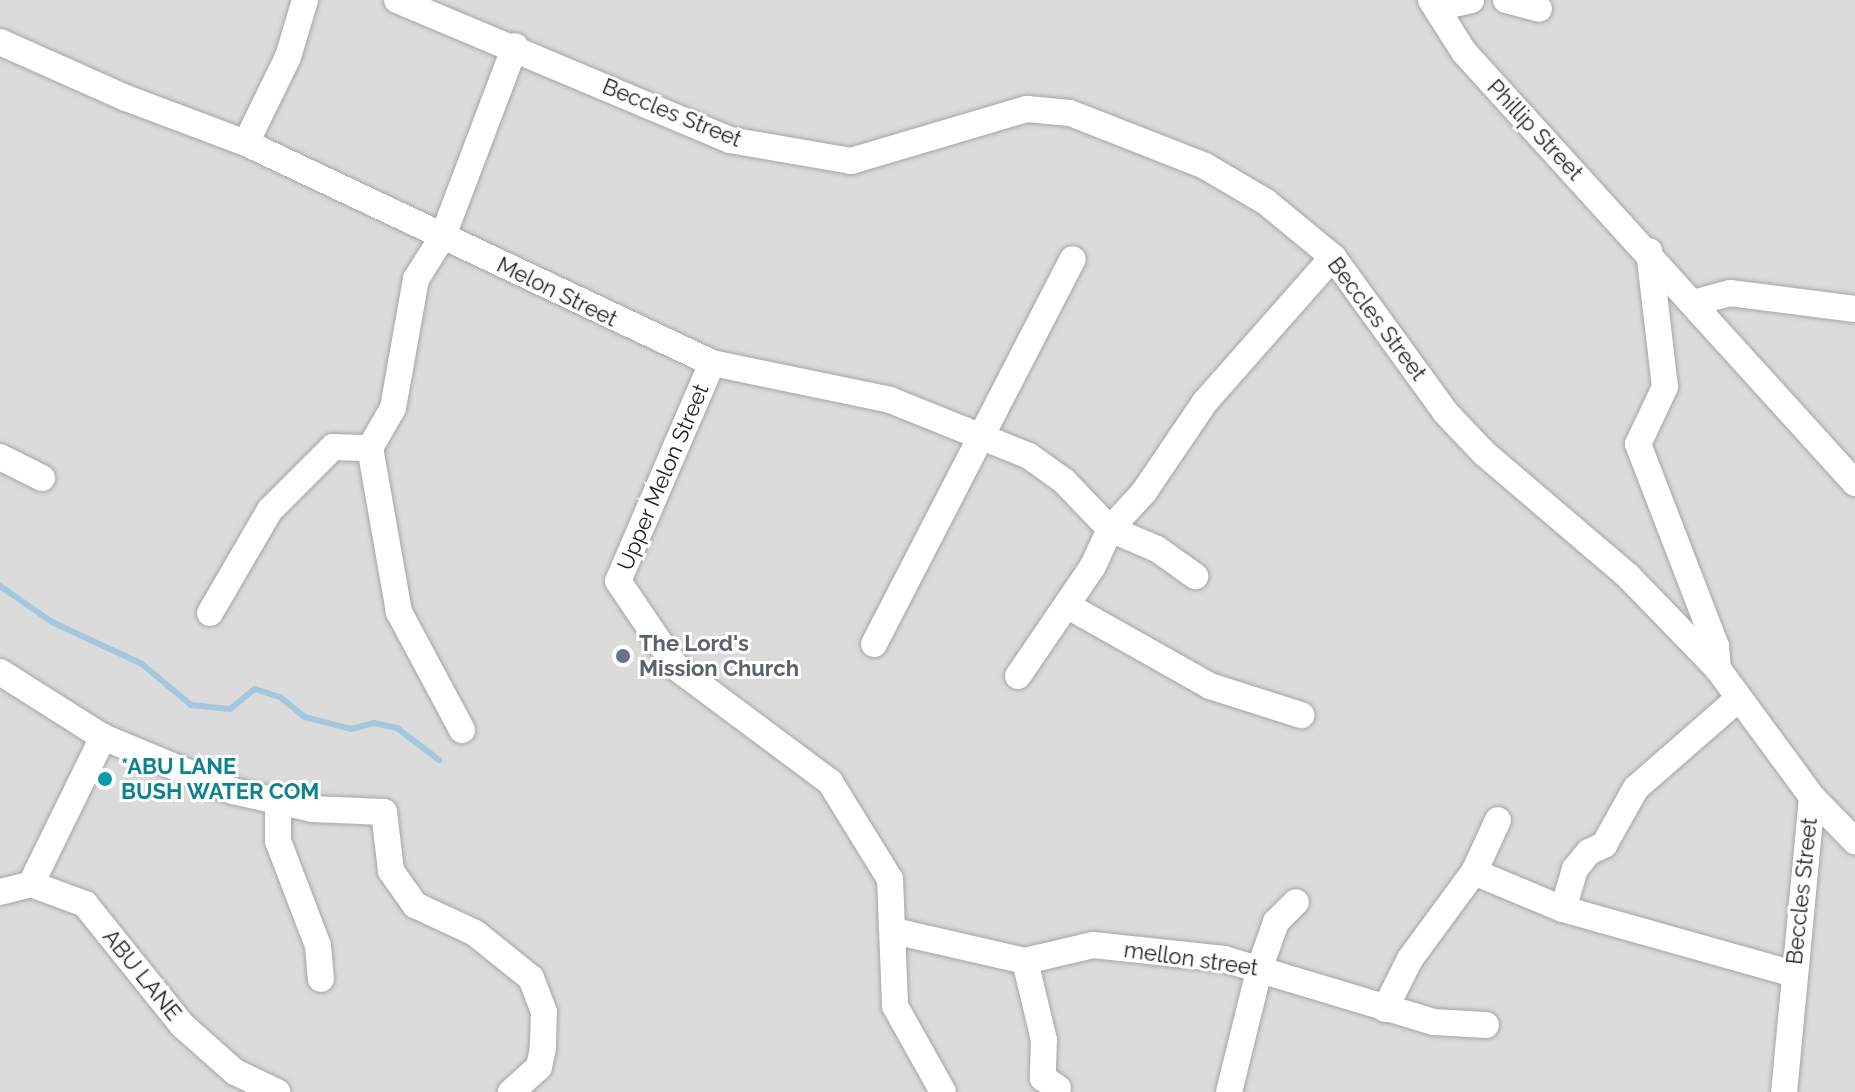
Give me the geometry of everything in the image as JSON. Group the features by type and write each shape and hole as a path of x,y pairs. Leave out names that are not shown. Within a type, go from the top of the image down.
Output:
{"street":[{"path":"246,143 288,57 305,0"},
{"name":"Beccles Street","path":"397,0 515,46 730,140 851,161 1027,109 1070,113 1205,166 1266,202 1333,257 1445,412 1484,453 1628,576 1718,669 1737,700 1812,797 1784,1092"},
{"path":"1434,4 1471,0"},
{"path":"1506,0 1539,9"},
{"name":"Phillip Street","path":"1434,4 1472,62 1649,251 1855,483"},
{"name":"Melon Street","path":"0,42 126,98 246,143 712,363 890,400 977,438 1029,456 1064,481 1110,529"},
{"path":"462,730 399,612 370,448 393,408 416,279 443,236 515,46"},
{"path":"1649,251 1665,387 1638,444 1712,635 1718,669"},
{"path":"1018,676 1068,606 1110,529 1144,492 1247,350 1333,257"},
{"path":"874,644 977,438 1073,259"},
{"path":"1693,303 1730,293 1855,309"},
{"name":"Upper Melon Street","path":"712,363 618,581 677,668 830,782 890,879 895,1006 943,1092"},
{"path":"210,613 270,510 333,447 370,448"},
{"path":"0,457 42,478"},
{"path":"1110,529 1157,549 1195,576"},
{"path":"1068,606 1210,686 1301,715"},
{"path":"0,672 103,737 233,791 312,809 384,812 391,871 415,905 475,933 531,978 544,1012 543,1048 539,1067 511,1092"},
{"path":"1563,909 1575,869 1589,852 1604,845 1636,788 1737,700"},
{"path":"0,892 31,884 103,737"},
{"path":"1812,797 1855,841"},
{"path":"278,801 278,841 318,946 321,979"},
{"path":"1385,1009 1410,959 1474,872 1498,820"},
{"path":"1474,872 1563,909 1794,974"},
{"name":"ABU LANE","path":"31,884 85,904 182,1025 235,1072 277,1092"},
{"path":"1229,1092 1260,967 1276,922 1296,902"},
{"name":"mellon street","path":"894,931 1025,961 1093,945 1260,967 1434,1022 1486,1025"},
{"path":"1025,961 1044,1040 1043,1078 1061,1091"}],"shaded area":[{"path":"0,0 1855,0 1855,1092 0,1092"}],"waterway":[{"path":"0,586 52,622 142,664 191,705 230,709 255,689 280,697 305,717 351,729 374,723 397,728 439,760"}],"place":[{"name":"The Lord's Mission Church","path":"623,656"},
{"name":"*ABU LANE BUSH WATER COM","path":"105,779"}]}
